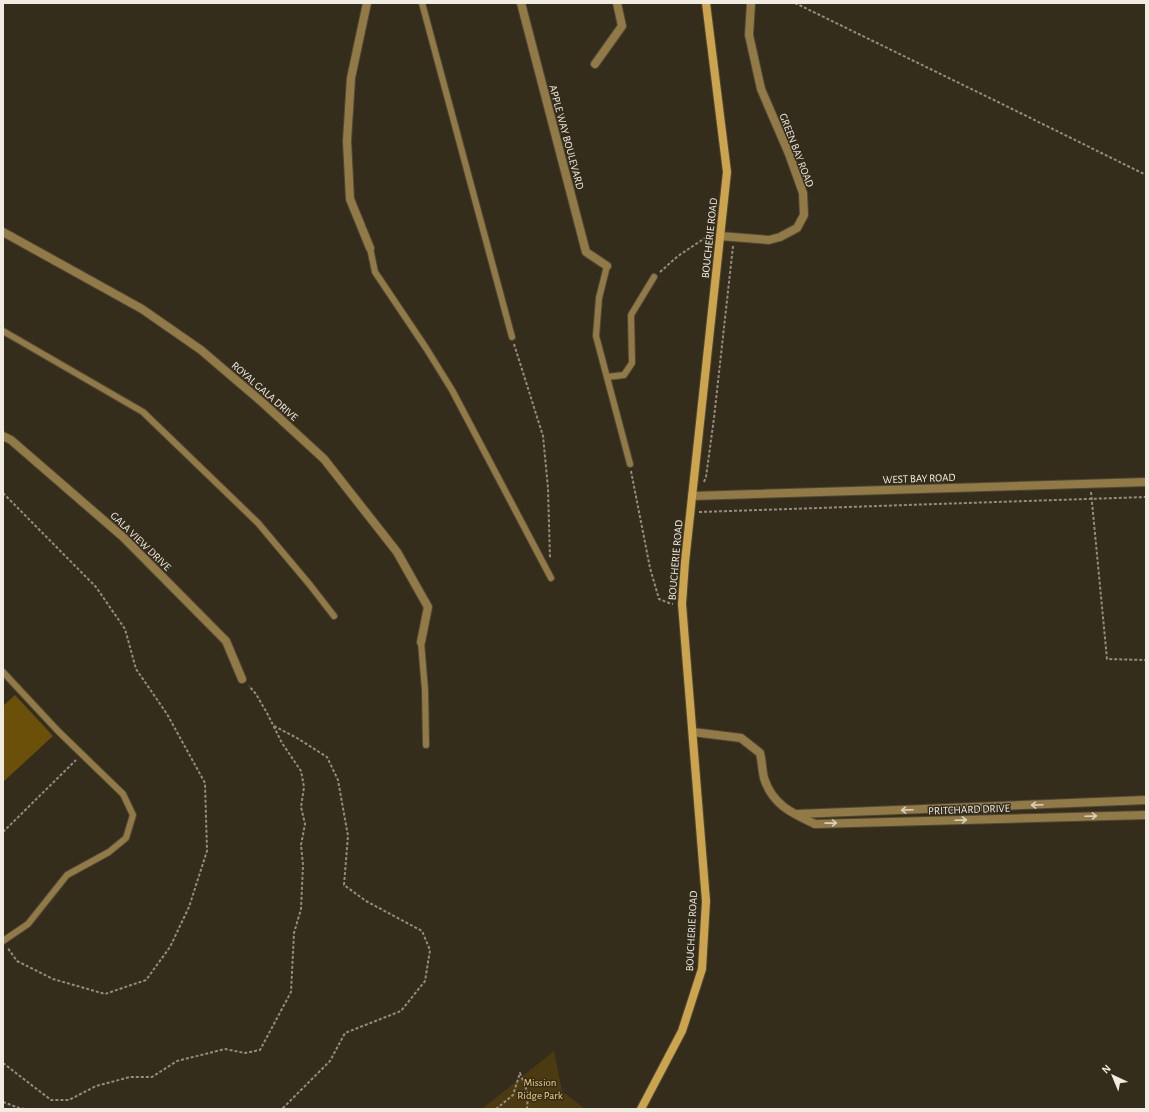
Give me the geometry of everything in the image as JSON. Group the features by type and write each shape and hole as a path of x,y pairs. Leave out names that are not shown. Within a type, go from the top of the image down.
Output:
{"main road":[{"name":"BOUCHERIE ROAD","path":"641,1109 682,1031 702,969 706,901 682,604 690,512 695,496 727,172 706,3"}],"street":[{"path":"366,3 351,78 347,141 350,199 370,248"},
{"name":"APPLE WAY BOULEVARD","path":"521,3 586,252 607,266"},
{"path":"595,64 622,26 617,3"},
{"name":"GREEN BAY ROAD","path":"720,236 769,240 780,237 797,228 804,215 803,193 789,154 761,89 749,35 752,3"},
{"name":"ROYAL GALA DRIVE","path":"3,232 142,309 201,350 263,403 324,459 397,552 428,607 421,642"},
{"name":"GALA VIEW DRIVE","path":"3,436 10,440 123,537 226,641 242,679"},
{"name":"WEST BAY ROAD","path":"695,496 1146,482"},
{"name":"PRITCHARD DRIVE","path":"693,732 741,738 760,753 764,778 774,799 794,815 815,824 1146,815"},
{"name":"PRITCHARD DRIVE","path":"794,815 1146,800"}],"lane":[{"path":"422,3 512,337"},
{"path":"370,248 375,272 452,390 551,578"},
{"path":"607,266 599,298 596,336 630,464"},
{"path":"607,377 624,375 632,363 631,315 654,277"},
{"path":"3,331 143,412 258,523 334,616"},
{"path":"421,642 425,690 426,745"},
{"path":"3,672 58,731 123,794 133,815 126,838 109,852 67,875 28,924 5,943"}],"path":[{"path":"794,3 1146,176"},
{"path":"654,277 678,256 705,238 720,236"},
{"path":"695,496 706,477 734,237"},
{"path":"512,337 543,436 548,488 551,578"},
{"path":"630,464 646,547 659,599 669,604 682,604"},
{"path":"1090,484 1107,659 1146,660"},
{"path":"3,493 96,587 125,629 136,669 167,714 205,783 207,851 189,907 170,947 146,980 105,994 53,979 17,962 5,943"},
{"path":"690,512 1146,497"},
{"path":"3,1063 51,1100 69,1100 96,1086 130,1077 152,1077 177,1061 184,1059 225,1049 245,1053 260,1050 292,992 294,933 301,909 304,865 301,845 305,824 301,807 304,787 301,771 282,743 256,694 242,679"},
{"path":"274,726 297,738 327,757 338,780 348,836 344,885 366,901 422,931 430,950 425,981 401,1011 345,1033 330,1061 282,1109"},
{"path":"3,832 83,754"},
{"path":"496,1109 514,1095 520,1073 528,1094 527,1109"},
{"path":"3,1102 25,1109"}],"green space":[{"name":"Mission Ridge Park","path":"554,1051 562,1091 585,1109 482,1109"}],"building":[{"path":"15,695 53,736 3,782 3,706"}]}
